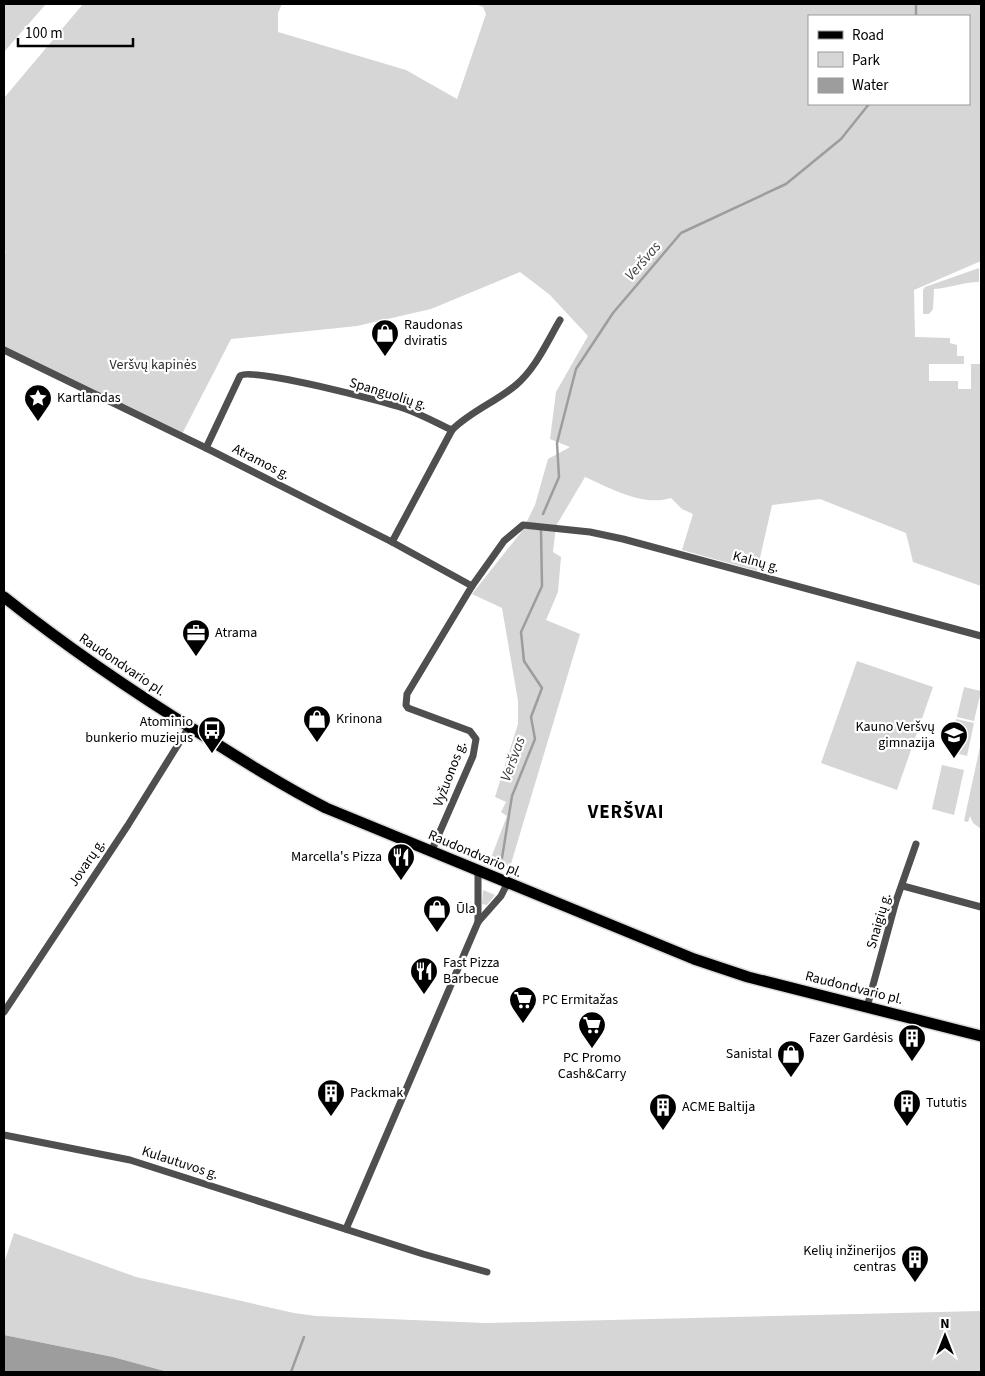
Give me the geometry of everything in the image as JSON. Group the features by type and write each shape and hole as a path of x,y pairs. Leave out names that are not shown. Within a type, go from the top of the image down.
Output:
{"main road":[{"name":"Raudondvario pl.","path":"4,597 91,664 294,792 326,808 694,960 748,977 981,1036"}],"street":[{"path":"392,542 452,430 469,414 516,385 534,365 560,320"},
{"name":"Atramos g.","path":"4,350 206,448 392,542 472,586"},
{"name":"Spanguolių g.","path":"206,448 240,376 248,373 301,382 406,409 452,430"},
{"name":"Kalnų g.","path":"472,586 504,541 522,525 590,532 623,539 981,636"},
{"name":"Vyžuonos g.","path":"432,852 473,756 476,739 470,731 408,708 405,700 472,586"},
{"name":"Jovarų g.","path":"4,1012 128,825 189,727"},
{"name":"Snaigių g.","path":"867,1007 896,901 903,886 916,844"},
{"path":"478,871 478,922"},
{"path":"346,1229 478,922 494,905 508,884"},
{"path":"903,886 981,907"},
{"name":"Kulautuvos g.","path":"4,1135 130,1160 423,1254 487,1272"}],"green space":[{"path":"4,4 46,4 4,52"},
{"name":"Veršvų kapinės","path":"83,4 282,4 278,13 278,32 406,70 457,99 486,14 483,7 475,4 981,4 981,261 914,290 915,337 950,338 950,343 957,345 957,356 964,356 964,364 929,364 929,381 958,381 958,389 971,389 971,364 981,364 981,586 913,562 906,533 820,499 772,505 757,571 682,550 693,514 682,509 671,498 649,500 638,498 616,491 585,477 556,526 553,552 561,557 558,592 546,620 580,634 510,867 491,858 507,816 501,812 506,802 495,797 518,724 518,701 502,608 472,594 522,531 535,505 548,459 570,447 550,439 556,392 588,336 550,295 520,272 431,309 357,326 231,339 181,436 4,350 4,254 6,251 4,251 4,98"},
{"path":"979,268 979,282 934,289 933,309 929,314 923,314 923,290 925,287"},
{"path":"857,661 933,687 897,790 821,763"},
{"path":"964,687 981,691 974,721 957,717"},
{"path":"956,719 974,723 967,756 948,751"},
{"path":"981,742 981,829 973,823 970,816 968,822 964,821"},
{"path":"942,765 964,770 954,815 932,809"},
{"path":"483,890 495,895 487,905 482,904"},
{"path":"14,1233 136,1277 294,1313 316,1316 485,1323 981,1311 981,1372 168,1372 113,1357 4,1335 4,1263"}],"water":[{"path":"4,1335 113,1357 168,1372 4,1372"}],"waterway":[{"name":"Veršvas","path":"916,4 916,15"},
{"name":"Veršvas","path":"543,514 559,477 557,443 576,369 613,313 681,233 786,184 841,139 868,105"},
{"name":"Veršvas","path":"502,858 512,796 535,739 531,717 542,688 524,661 521,632 542,586 541,530"},
{"name":"Veršvas","path":"291,1372 304,1337"}],"place":[{"name":"Raudonas dviratis","path":"385,357"},
{"name":"Kartlandas","path":"38,422"},
{"name":"Atrama","path":"196,657"},
{"name":"Krinona","path":"317,743"},
{"name":"Atominio bunkerio muziejus","path":"212,754"},
{"name":"Kauno Veršvų gimnazija","path":"954,759"},
{"name":"Marcella's Pizza","path":"401,881"},
{"name":"Ūla","path":"437,933"},
{"name":"Fast Pizza Barbecue","path":"424,995"},
{"name":"PC Ermitažas","path":"523,1024"},
{"name":"PC Promo Cash&Carry","path":"592,1049"},
{"name":"Fazer Gardėsis","path":"912,1062"},
{"name":"Sanistal","path":"791,1078"},
{"name":"Packmak","path":"331,1117"},
{"name":"Tututis","path":"907,1127"},
{"name":"ACME Baltija","path":"663,1131"},
{"name":"Kelių inžinerijos centras","path":"915,1283"}],"district":[{"name":"VERŠVAI","path":"626,812"}]}
